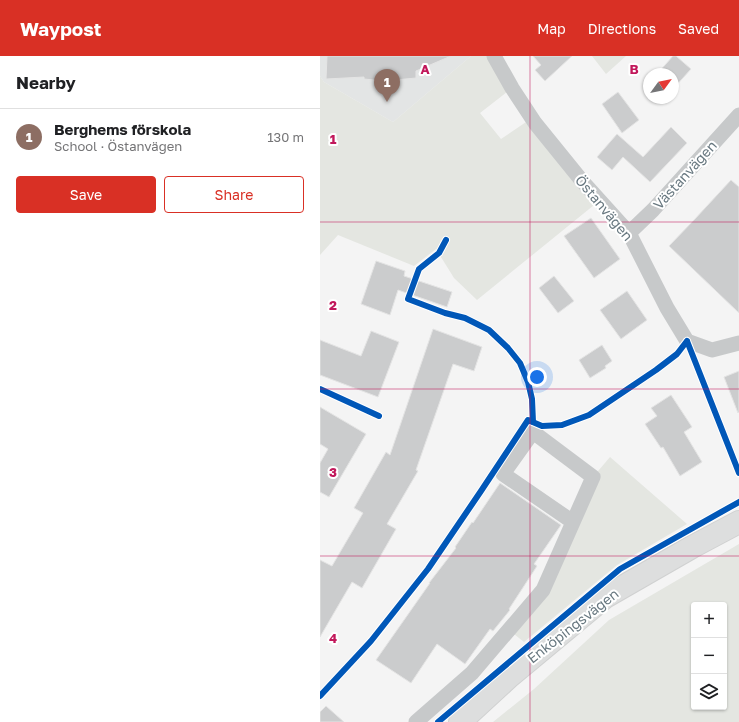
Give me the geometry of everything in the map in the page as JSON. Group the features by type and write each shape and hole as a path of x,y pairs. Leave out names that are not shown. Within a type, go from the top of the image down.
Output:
{"street":[{"name":"Östanvägen","path":"494,56 512,88 535,123 582,181 629,233 667,308 687,341 712,350 739,343"},
{"name":"Västanvägen","path":"629,233 653,210 739,114"},
{"path":"416,722 472,673 543,590 593,477 533,432 503,474 573,522"},
{"name":"Enköpingsvägen","path":"460,722 510,676 605,598 739,522"}],"shaded area":[{"path":"320,56 471,56 393,122 324,82 320,76"},
{"path":"471,56 487,56 507,92 480,113 501,139 532,118 599,201 477,300 454,278 436,249 414,266 338,235 320,255 320,76 324,82 393,122"},
{"path":"592,56 626,56 606,74"},
{"path":"610,457 687,524 617,565 524,642 509,630 543,590 593,477"},
{"path":"739,544 739,722 493,722 534,689 609,620"}],"building":[{"path":"327,56 451,56 416,71 416,78 384,81 364,79 364,77 326,79"},
{"path":"533,56 572,56 545,81 535,70 541,65"},
{"path":"673,56 676,56 691,69 679,82 679,68 662,68"},
{"path":"618,92 639,120 622,133 602,104"},
{"path":"671,127 687,143 650,182 623,157 612,170 597,157 617,134 643,157"},
{"path":"731,180 739,187 739,313 669,246"},
{"path":"591,218 620,259 594,278 564,236"},
{"path":"376,261 405,271 404,276 452,292 447,307 398,290 390,315 361,304"},
{"path":"554,276 574,301 558,313 539,288"},
{"path":"627,291 647,320 621,339 600,310"},
{"path":"433,329 482,347 474,371 453,364 416,470 418,471 387,524 396,529 362,588 352,582 320,637 320,560 332,566 363,513 354,508 386,452 390,455"},
{"path":"371,331 399,342 378,397 320,375 320,340 361,356"},
{"path":"602,345 612,361 605,366 606,368 590,378 579,360"},
{"path":"739,371 739,412 738,413 724,377"},
{"path":"671,395 692,427 684,432 702,462 680,476 663,447 661,448 645,424 657,416 651,408"},
{"path":"320,407 366,434 329,497 320,492 320,463 328,449 320,444"},
{"path":"500,483 561,525 534,564 537,566 509,609 510,610 493,631 490,629 465,664 437,644 411,683 376,660 429,583 456,548 455,547"},
{"path":"326,706 344,722 320,722 320,712"}],"cycle path":[{"path":"446,240 439,253 419,269 408,299 445,313 465,318 489,330 508,348 520,363 528,382 532,399 533,422"},
{"path":"687,341 739,473"},
{"path":"320,696 371,641 428,569 528,420 542,426 562,425 589,415 656,370 677,354 687,341"},
{"path":"320,389 379,416"},
{"path":"438,722 620,569 739,502"}],"place":[{"name":"Berghems förskola","path":"387,102"}]}
